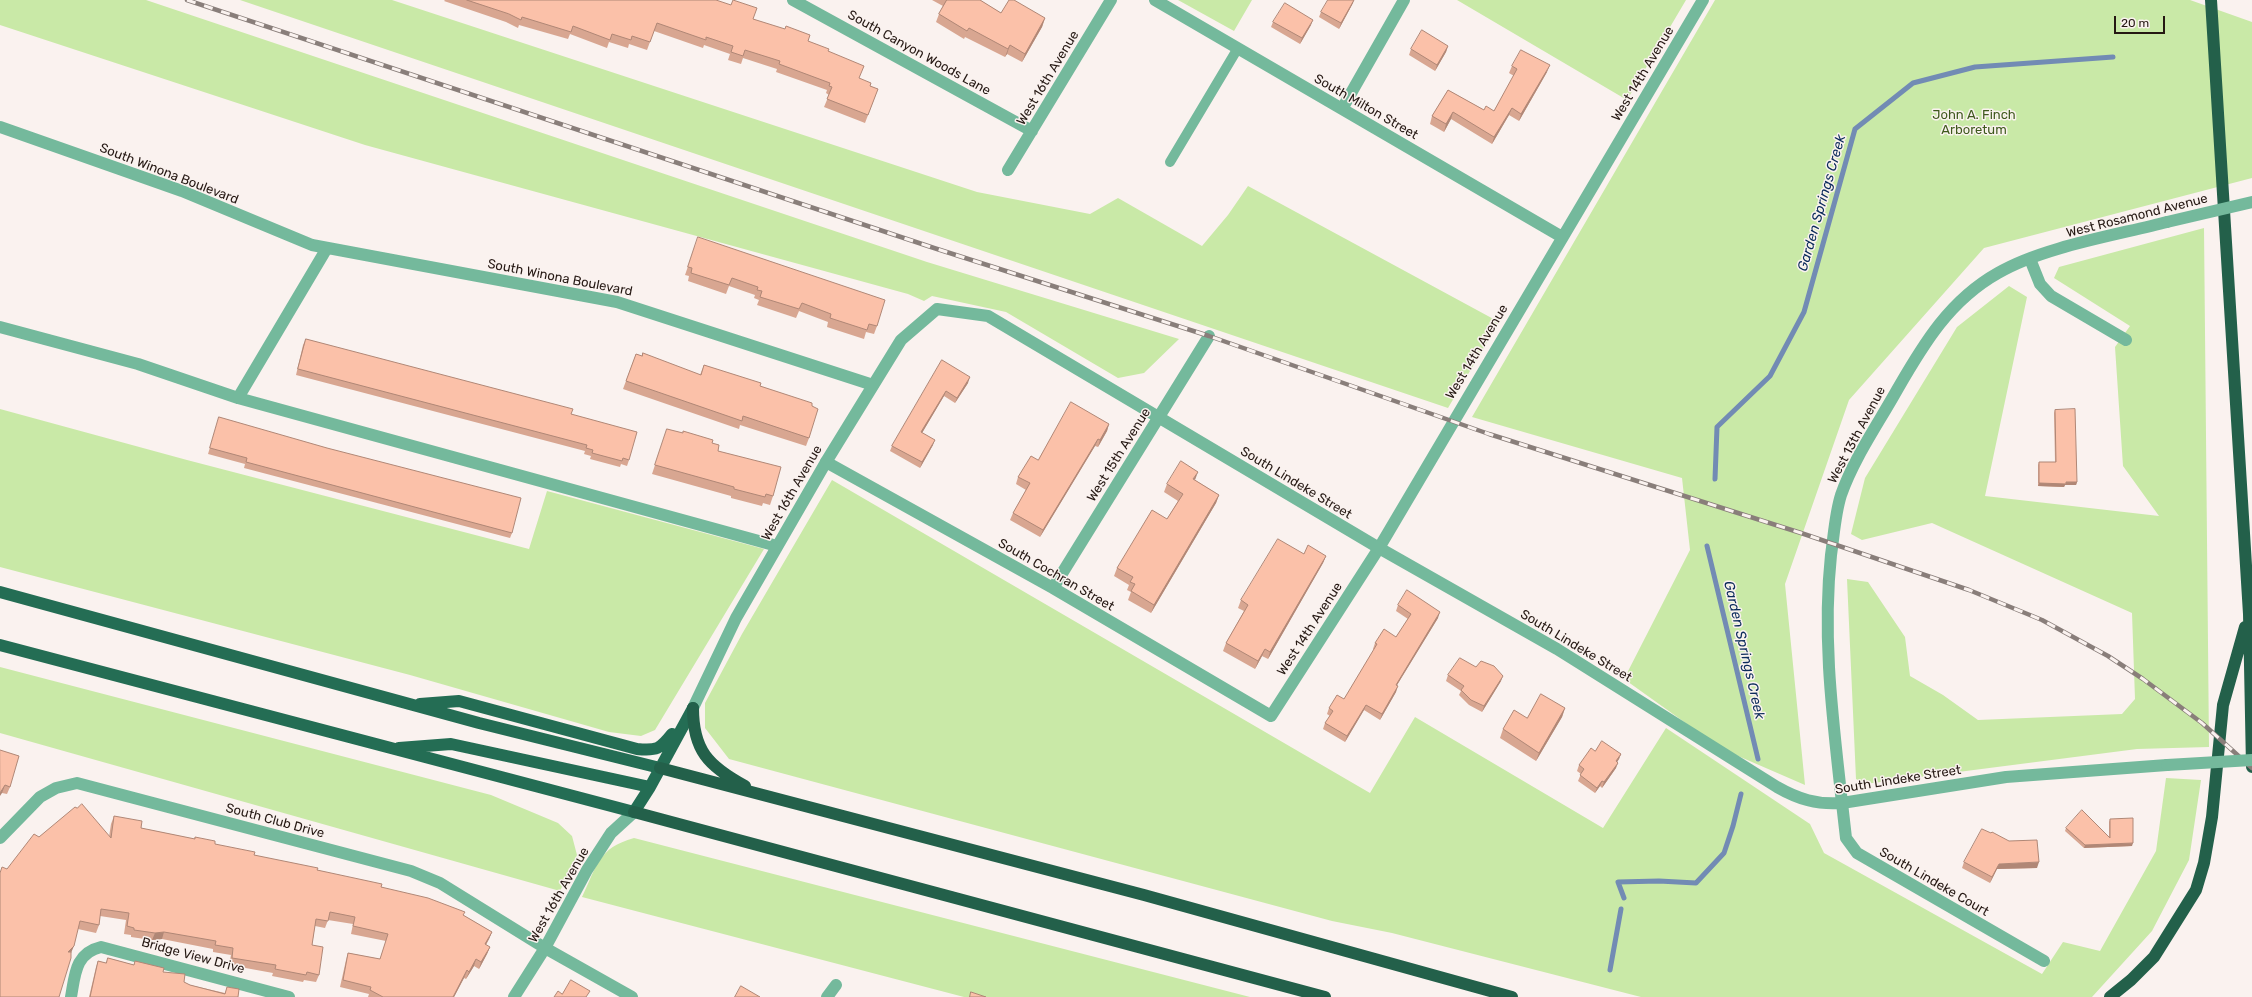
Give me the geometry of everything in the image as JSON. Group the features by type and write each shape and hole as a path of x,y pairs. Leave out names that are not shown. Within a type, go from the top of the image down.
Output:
{"highway":[{"path":"2211,0 2249,614 2252,767"},
{"path":"0,592 409,704 1144,895 1512,997"},
{"path":"2110,997 2131,980 2154,957 2196,890 2204,863 2212,817 2223,705 2249,614"},
{"path":"0,645 634,812 1325,997"},
{"path":"409,704 459,701 637,749 652,750 663,746 692,708"},
{"path":"634,812 650,787 692,708"},
{"path":"692,708 692,725 696,742 712,765 760,794"},
{"path":"392,748 451,744 650,787"},
{"path":"1485,989 1523,997"}],"street":[{"name":"South Canyon Woods Lane","path":"793,0 1032,131"},
{"name":"West 16th Avenue","path":"1008,170 1111,0"},
{"name":"South Milton Street","path":"1155,0 1562,238"},
{"path":"1342,109 1404,0"},
{"name":"West 14th Avenue","path":"1271,716 1379,548 1703,0"},
{"name":"South Winona Boulevard","path":"0,127 182,191 289,237 327,248 617,302 873,385"},
{"name":"West Rosamond Avenue","path":"2030,259 2167,222 2252,202"},
{"path":"238,398 327,248"},
{"path":"2030,259 2040,284 2051,296 2126,340"},
{"name":"West 13th Avenue","path":"1842,804 1828,674 1827,632 1830,566 1840,496 1853,467 1914,360 1941,320 1958,301 1978,286 2000,272 2030,259"},
{"name":"West 16th Avenue","path":"692,708 736,618 826,462 873,385 901,340 937,308"},
{"name":"South Lindeke Street","path":"937,308 988,316 1379,548 1557,649 1794,796 1818,803 1842,804 2006,777 2166,764 2252,760"},
{"path":"0,327 138,364 238,398 777,546"},
{"name":"West 15th Avenue","path":"1053,588 1209,336"},
{"name":"South Cochran Street","path":"826,462 1053,588 1271,716"},
{"name":"South Club Drive","path":"0,838 40,797 56,788 77,783 411,871 440,883 545,948 632,997"},
{"name":"South Lindeke Court","path":"1842,804 1846,838 1857,853 2044,961"},
{"name":"West 16th Avenue","path":"514,997 545,948 587,870 611,833 634,812"},
{"name":"Bridge View Drive","path":"70,997 77,967 81,959 90,950 101,947 111,948 290,997"},
{"path":"827,997 836,984"}],"lane":[{"path":"1170,162 1238,48"}],"green space":[{"path":"0,0 146,0 927,262 1179,339 1144,373 1118,378 1006,312 932,296 924,301 908,294 365,145 0,25"},
{"path":"240,0 392,0 977,192 1090,214 1118,198 1202,246 1228,215 1248,186 1499,322 1448,408"},
{"path":"1178,0 1252,0 1234,31"},
{"path":"1457,0 1686,0 1627,100"},
{"name":"John A. Finch Arboretum","path":"1715,0 2190,0 2252,22 2252,178 1984,248 1849,400 1785,584 1805,785 1722,749 1624,679 1690,550 1682,478 1472,417"},
{"path":"2204,228 2209,747 2137,749 1865,784 1856,779 1847,579 1868,582 1905,637 1910,676 1943,695 1978,720 2122,714 2135,699 2132,613 1932,523 1862,540 1851,534 1865,478 1957,327 2009,286 2027,297 1985,496 2159,516 2123,466 2115,347 2130,326 2054,278 2059,267"},
{"path":"0,409 187,460 529,549 547,491 764,549 655,730 641,736 609,732 410,675 0,567"},
{"path":"832,480 1370,793 1415,717 1603,828 1666,728 1810,824 1824,853 2042,974 2063,942 2100,951 2156,851 2166,778 2201,780 2189,860 2152,931 2092,997 1641,997 1392,933 1332,921 729,759 705,728 705,703 742,634"},
{"path":"0,667 491,795 558,823 572,836 577,855 560,891 0,733"},
{"path":"634,838 1250,997 964,997 582,897 596,867 606,853 622,842"}],"building":[{"path":"467,0 716,0 731,5 733,0 757,8 753,19 785,29 786,26 810,35 808,41 829,49 828,51 864,66 859,78 871,83 870,86 878,89 868,115 827,99 832,87 829,86 830,83 779,64 780,61 745,50 743,56 731,52 733,46 706,37 706,40 657,23 650,42 632,36 631,40 612,34 610,40 573,26 571,32 522,17 521,20 509,14"},
{"path":"947,0 980,0 1001,13 1009,0 1014,0 1045,18 1025,54 1010,45 1008,49 969,28 967,31 939,14"},
{"path":"1328,0 1354,0 1341,23 1321,12"},
{"path":"1285,3 1313,20 1302,38 1273,22"},
{"path":"1422,30 1448,46 1437,65 1411,49"},
{"path":"1521,50 1550,65 1521,114 1512,108 1494,137 1453,112 1446,124 1432,116 1448,90 1484,110 1486,106 1494,111 1517,69 1512,66"},
{"path":"698,237 885,300 877,326 869,324 867,330 830,318 831,314 802,303 799,309 760,297 762,291 757,290 758,287 732,278 729,285 691,273 692,268 688,267"},
{"path":"306,339 573,409 571,414 637,432 629,460 623,458 622,461 592,453 593,450 586,448 587,445 298,369"},
{"path":"643,353 701,375 704,365 761,383 760,386 812,403 812,406 818,409 809,438 743,416 742,421 626,381 636,354 642,356"},
{"path":"942,360 970,377 957,398 946,391 921,432 935,440 922,462 892,446"},
{"path":"1071,402 1109,424 1100,440 1098,439 1043,530 1013,513 1030,483 1018,477 1031,456 1038,460"},
{"path":"2075,409 2077,482 2066,482 2066,484 2039,483 2039,462 2056,462 2055,410"},
{"path":"219,417 327,448 521,498 512,533 246,462 247,458 210,448"},
{"path":"667,429 683,433 683,431 713,440 712,443 719,445 718,451 781,467 773,496 766,494 765,497 734,489 734,487 655,465"},
{"path":"1181,461 1198,472 1193,479 1219,495 1154,605 1131,591 1135,584 1130,582 1133,577 1117,568 1152,510 1167,519 1183,494 1167,484"},
{"path":"1278,539 1304,554 1308,545 1326,556 1270,652 1265,649 1258,661 1226,643 1248,605 1241,600"},
{"path":"1407,590 1440,612 1396,685 1398,686 1382,714 1366,705 1347,736 1325,723 1333,711 1329,708 1337,695 1344,699 1377,644 1375,643 1384,629 1396,637 1411,614 1398,605"},
{"path":"1460,658 1476,667 1481,661 1494,666 1503,676 1484,706 1471,700 1461,690 1464,686 1448,675"},
{"path":"1541,694 1565,708 1539,753 1503,729 1514,710 1527,718"},
{"path":"1602,741 1621,754 1616,761 1618,763 1604,782 1602,781 1597,788 1580,775 1584,769 1579,765 1591,748 1595,751"},
{"path":"0,750 19,756 10,787 5,785 0,793"},
{"path":"82,804 111,838 114,816 142,821 141,828 195,839 195,837 215,841 215,844 255,852 254,855 318,868 317,870 382,884 381,887 428,898 465,912 463,915 492,932 485,944 490,947 481,962 476,959 469,972 467,970 453,997 383,997 370,990 371,987 343,980 348,953 380,959 388,934 353,926 355,917 330,912 328,921 316,919 312,945 323,947 319,975 307,972 306,975 275,969 276,965 232,958 233,948 215,945 216,941 164,932 155,933 134,930 134,928 127,926 129,913 101,909 99,925 80,921 74,946 68,952 71,952 71,958 59,997 0,997 0,873 2,867 7,869 34,834 39,837 75,807 77,808"},
{"path":"2082,810 2110,838 2110,819 2133,818 2133,843 2085,845 2066,828"},
{"path":"1982,829 1991,833 1992,832 2009,841 2037,840 2039,862 1999,864 1992,877 1964,862"},
{"path":"108,958 134,965 135,961 164,968 163,972 185,974 184,982 190,985 225,994 227,987 239,989 238,997 90,997 98,961 106,963"},
{"path":"571,980 590,991 586,997 554,997 558,991 562,994"},
{"path":"741,986 760,997 735,997"},
{"path":"971,992 986,997 970,997"}],"waterway":[{"name":"Garden Springs Creek","path":"1715,479 1717,427 1770,376 1804,312 1855,129 1913,83 1975,67 2113,57"},
{"name":"Garden Springs Creek","path":"1707,546 1758,759"},
{"name":"Garden Springs Creek","path":"1624,898 1618,882 1659,881 1696,883 1724,853 1741,794"},
{"name":"Garden Springs Creek","path":"1610,970 1621,909"}],"railway":[{"path":"187,0 934,248 1209,336 1489,434 1801,533 1969,590 2042,620 2108,656 2143,679 2202,723 2252,768"}]}
